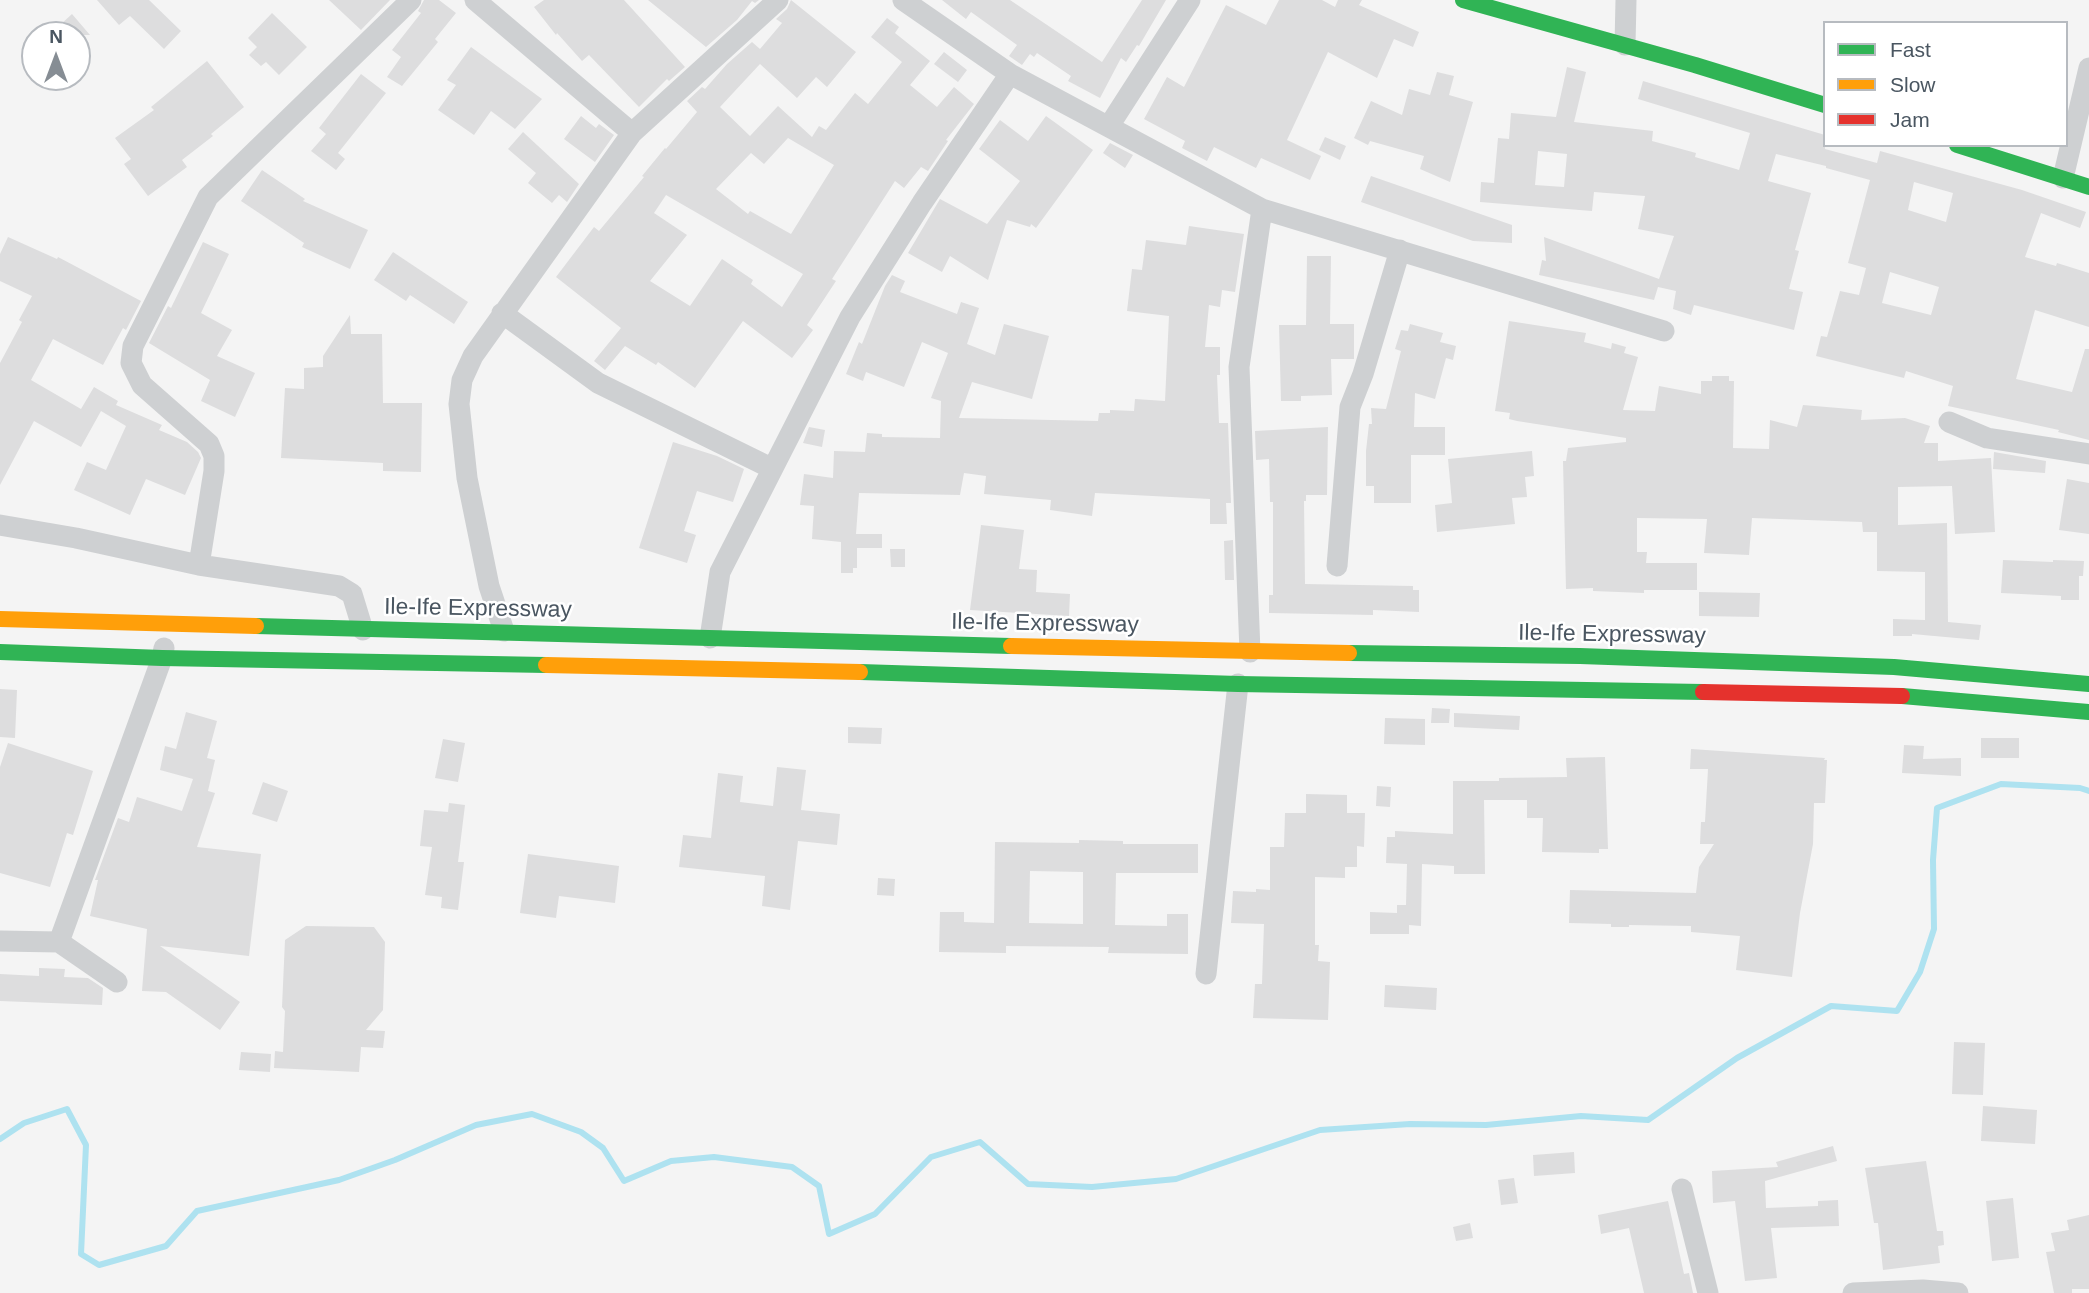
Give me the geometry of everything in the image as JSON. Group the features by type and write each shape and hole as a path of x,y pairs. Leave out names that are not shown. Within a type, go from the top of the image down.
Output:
{"main road":[{"path":"1463,0 1823,104"},
{"path":"1963,147 2089,187"},
{"name":"Ile-Ife Expressway","path":"0,619 1250,652 1580,656 1894,667 2089,684"},
{"path":"887,643 889,673"},
{"path":"0,652 162,658 816,669 1238,684 1895,695 2089,712"}],"street":[{"path":"199,565 214,456 209,444 142,385 131,363 133,346 208,197 411,0"},
{"path":"475,0 632,133"},
{"path":"504,631 486,572 467,478 458,404 462,380 473,356 502,313 632,133 778,0"},
{"path":"903,0 1010,75 1262,209 1664,331"},
{"path":"1109,126 1190,0"},
{"path":"1625,45 1626,0"},
{"path":"2063,178 2089,68"},
{"path":"710,638 720,572 850,317 922,203 1010,75"},
{"path":"1250,652 1240,367 1262,209"},
{"path":"1337,566 1350,407 1363,374 1400,250"},
{"path":"502,313 598,383 771,468"},
{"path":"1949,422 1987,438 2089,454"},
{"path":"0,524 199,565 338,586 352,594 363,630"},
{"path":"59,942 162,658 167,624"},
{"path":"1206,974 1238,684"},
{"path":"0,942 59,942 117,982"},
{"path":"1682,1189 1707,1293"},
{"path":"1853,1293 1923,1290 1958,1293"}],"building":[{"path":"97,0 149,0 181,31 164,49 130,16 119,25"},
{"path":"329,0 390,0 361,30"},
{"path":"424,0 439,0 456,13 435,39 438,42 402,86 387,77 401,57 392,50 421,13 418,11"},
{"path":"544,0 624,0 685,67 669,81 667,79 639,107 589,55 582,61 557,33 556,35 534,7"},
{"path":"648,0 759,0 755,3 752,1 737,20 706,47"},
{"path":"791,0 856,52 827,87 816,77 797,98 760,64 720,107 750,136 778,106 812,137 819,126 826,130 855,93 868,104 902,62 871,37 887,18 899,27 895,33 930,61 910,85 937,107 954,87 974,104 946,140 948,141 928,171 921,167 904,188 895,181 832,279 836,281 807,325 813,330 792,358 743,321 695,388 658,362 656,365 625,346 605,370 594,361 621,328 556,277 594,227 599,231 697,112 687,101 702,87 705,89 727,64 752,42 760,49 782,23 776,19 787,9","holes":["788,138 834,165 791,234 750,211 748,214 716,189 751,153 764,164","666,195 803,274 782,307 751,284 753,280 722,259 690,306 650,281 687,235 654,213"]},
{"path":"942,0 1010,0 1102,62 1142,0 1166,0 1139,46 1137,45 1126,62 1121,58 1100,98 1068,81 1071,76 1037,53 1034,57 1030,54 1022,65 1009,56 1017,45 971,12 966,19"},
{"path":"1279,0 1322,0 1335,7 1338,0 1362,0 1359,5 1419,32 1413,47 1394,39 1377,78 1328,52 1287,140 1321,156 1310,180 1261,158 1256,168 1214,147 1207,161 1182,148 1185,141 1144,119 1167,77 1184,87 1226,5 1266,25"},
{"path":"272,13 307,47 279,75 266,62 261,66 249,55 257,47 248,38"},
{"path":"72,14 78,21 64,21"},
{"path":"471,47 542,99 515,129 491,111 474,135 438,110 456,85 447,80"},
{"path":"944,52 967,70 958,82 934,64"},
{"path":"207,61 244,107 182,160 187,167 148,196 124,164 131,159 115,138 154,110 151,107"},
{"path":"1567,67 1586,72 1574,122 1653,131 1652,141 1696,153 1695,157 1739,170 1750,133 1638,99 1643,81 1823,134 1825,149 1877,163 1880,151 2022,190 2086,212 2080,228 2041,213 2025,257 2089,273 2089,327 2035,310 2016,379 2072,392 2085,349 2089,349 2089,440 2058,432 2059,430 1948,406 1953,386 1906,371 1904,378 1816,356 1821,336 1827,337 1840,291 1859,295 1866,268 1848,263 1870,180 1826,166 1776,154 1768,181 1811,193 1795,250 1799,251 1789,289 1803,292 1794,330 1694,305 1691,315 1673,309 1676,291 1658,287 1654,300 1539,275 1542,260 1546,261 1544,237 1659,279 1674,236 1638,229 1645,196 1594,192 1592,211 1480,202 1481,182 1494,183 1498,138 1509,139 1511,113 1556,117","holes":["1538,151 1567,154 1564,187 1535,185","1914,182 1953,193 1946,222 1908,210","1890,272 1939,287 1931,315 1882,303"]},
{"path":"1437,72 1454,76 1449,95 1473,102 1450,182 1420,169 1424,156 1370,141 1368,145 1354,138 1371,101 1402,115 1409,89 1430,95"},
{"path":"361,74 386,93 338,153 345,159 336,170 311,151 326,134 319,128"},
{"path":"581,116 596,128 599,124 614,135 595,162 564,139"},
{"path":"1046,116 1093,150 1036,228 1031,224 1030,227 1007,220 988,280 950,256 942,272 908,253 940,199 987,224 1020,181 979,149 1000,120 1028,141"},
{"path":"523,132 579,184 567,202 559,195 552,203 528,183 536,173 508,149"},
{"path":"1325,137 1346,146 1340,160 1319,150"},
{"path":"1110,143 1133,155 1125,168 1103,153"},
{"path":"262,170 305,199 303,201 368,230 350,269 302,247 304,243 241,201"},
{"path":"1371,176 1512,225 1512,243 1473,241 1361,202"},
{"path":"1189,226 1244,234 1235,292 1222,290 1220,307 1209,305 1205,347 1220,347 1220,375 1217,375 1219,423 1228,423 1231,503 1226,503 1227,524 1210,524 1210,499 1095,493 1092,516 1050,510 1051,500 984,494 986,476 964,473 960,495 859,493 856,534 882,534 882,548 857,548 857,568 853,568 853,573 841,573 841,542 812,539 814,506 800,505 804,474 833,478 834,451 865,452 867,433 882,434 882,437 940,438 941,401 931,398 948,353 922,342 904,387 866,372 863,381 846,374 892,275 905,281 900,292 957,314 961,302 979,308 967,344 995,355 1004,324 1049,336 1032,399 972,382 959,418 1098,421 1099,413 1110,413 1110,410 1134,411 1135,399 1165,401 1169,316 1127,311 1132,269 1142,270 1146,240 1186,245"},
{"path":"8,237 57,259 58,257 141,301 103,365 53,339 31,380 81,409 94,387 118,401 116,405 162,425 159,430 187,442 201,458 185,495 146,479 130,515 74,490 87,462 106,470 126,426 101,411 81,447 34,421 0,485 0,363 22,322 19,320 32,296 0,281 0,254"},
{"path":"203,242 229,254 201,313 232,330 217,356 255,373 235,417 201,401 210,380 149,343 168,306 171,308"},
{"path":"393,252 468,302 454,324 410,295 406,301 374,280"},
{"path":"1307,256 1331,256 1330,324 1354,324 1354,359 1331,359 1332,395 1301,396 1301,401 1281,401 1279,325 1306,325"},
{"path":"350,315 351,334 382,334 383,403 422,403 421,472 383,471 383,463 281,458 285,388 304,389 304,368 323,367 323,356"},
{"path":"1509,321 1586,333 1584,342 1611,349 1612,343 1626,347 1624,353 1638,357 1623,410 1655,411 1659,386 1701,394 1701,381 1712,381 1712,376 1729,376 1729,381 1734,381 1733,448 1769,449 1770,420 1797,427 1803,405 1862,410 1861,420 1905,418 1930,426 1924,443 1938,443 1938,461 1991,458 1995,532 1955,534 1952,486 1898,487 1898,525 1947,523 1948,622 1981,625 1979,640 1912,634 1893,636 1893,619 1925,620 1925,572 1877,571 1877,532 1863,532 1862,522 1752,518 1749,555 1704,553 1707,519 1637,518 1637,552 1647,552 1646,563 1697,563 1697,590 1644,590 1644,593 1593,591 1593,588 1566,589 1563,461 1566,461 1568,448 1626,442 1626,438 1517,421 1509,419 1510,413 1495,411"},
{"path":"1410,324 1443,333 1440,342 1456,346 1453,360 1446,358 1435,399 1415,393 1414,427 1445,427 1445,455 1411,455 1411,503 1374,503 1374,486 1366,486 1366,451 1369,424 1372,424 1371,408 1386,409 1401,351 1395,349 1401,330 1408,331"},
{"path":"809,427 825,430 822,447 803,443"},
{"path":"1328,427 1327,495 1306,495 1304,501 1305,584 1413,586 1413,590 1419,590 1419,612 1373,610 1373,615 1269,613 1269,595 1273,595 1273,502 1270,502 1269,459 1256,460 1255,431"},
{"path":"673,442 717,456 744,469 733,502 697,491 684,531 696,535 687,563 639,548"},
{"path":"1532,451 1534,476 1525,477 1527,497 1512,498 1515,524 1437,532 1435,505 1452,503 1448,459"},
{"path":"1994,452 2046,461 2045,473 1993,469"},
{"path":"2067,479 2089,483 2089,534 2059,530"},
{"path":"981,525 1024,530 1019,569 1037,570 1036,592 1070,594 1069,616 970,610"},
{"path":"1233,540 1234,580 1225,580 1224,541"},
{"path":"890,549 905,549 905,567 891,567"},
{"path":"2003,560 2084,561 2083,576 2079,576 2079,600 2061,600 2061,596 2001,593"},
{"path":"1699,592 1760,593 1759,617 1699,616"},
{"path":"0,689 17,690 15,738 0,737"},
{"path":"1432,708 1450,709 1449,723 1431,723"},
{"path":"186,712 217,721 207,758 215,760 208,791 215,793 197,847 261,854 249,956 160,946 240,1002 220,1030 166,992 142,991 147,929 90,916 98,880 95,880 118,818 129,822 137,797 182,811 193,779 160,770 165,746 176,749"},
{"path":"1454,713 1520,716 1519,730 1454,727"},
{"path":"1385,718 1425,719 1425,745 1384,744"},
{"path":"848,727 882,728 881,744 848,743"},
{"path":"1981,738 2019,738 2019,758 1981,758"},
{"path":"443,739 465,743 458,782 435,778"},
{"path":"8,743 93,771 73,835 67,833 50,887 0,873 0,767"},
{"path":"1904,745 1924,746 1923,759 1961,758 1961,776 1902,773"},
{"path":"1691,749 1827,760 1825,803 1814,803 1813,844 1792,977 1736,970 1740,936 1691,932 1691,926 1611,927 1611,924 1569,923 1570,890 1696,893 1699,867 1714,844 1700,844 1701,822 1705,822 1708,769 1690,769"},
{"path":"1605,757 1608,849 1599,849 1599,853 1542,852 1543,818 1527,818 1527,800 1484,800 1485,874 1454,874 1454,866 1422,864 1421,926 1409,925 1409,934 1370,934 1370,912 1397,913 1397,905 1406,905 1407,864 1386,863 1387,837 1395,837 1395,831 1453,834 1453,781 1567,777 1566,758"},
{"path":"777,767 806,770 801,810 840,814 837,845 798,841 790,910 762,906 765,876 679,867 683,835 711,838 718,773 743,776 740,802 773,806"},
{"path":"263,782 288,791 277,822 252,814"},
{"path":"1377,786 1391,787 1390,807 1376,806"},
{"path":"1306,794 1347,795 1347,813 1365,813 1364,847 1357,846 1357,867 1345,867 1345,878 1315,877 1315,945 1319,945 1318,961 1330,962 1328,1020 1253,1018 1255,984 1262,984 1264,924 1231,923 1233,891 1270,890 1270,847 1284,847 1285,813 1306,813"},
{"path":"449,803 465,805 458,862 464,862 458,910 441,908 442,897 425,895 432,847 420,846 424,810 448,812"},
{"path":"1079,840 1123,841 1123,844 1198,844 1198,873 1116,873 1115,925 1167,926 1167,914 1188,914 1188,954 1108,953 1109,947 1006,946 1006,953 939,952 940,912 964,912 964,922 994,923 995,842 1079,843","holes":["1030,871 1083,872 1083,924 1029,923"]},
{"path":"528,854 619,866 615,903 559,896 556,918 520,913"},
{"path":"878,878 895,879 894,896 877,895"},
{"path":"306,926 374,927 385,942 383,1010 366,1030 385,1031 383,1048 361,1047 359,1072 274,1068 275,1051 283,1052 285,940"},
{"path":"39,968 65,969 64,977 88,978 103,988 102,1005 0,1001 0,974 39,976"},
{"path":"1385,985 1437,988 1436,1010 1384,1007"},
{"path":"1954,1042 1985,1043 1983,1095 1952,1094"},
{"path":"241,1052 271,1054 270,1072 239,1070"},
{"path":"1983,1106 2037,1110 2035,1144 1981,1141"},
{"path":"1833,1146 1837,1161 1765,1181 1766,1208 1818,1206 1818,1201 1838,1200 1839,1226 1771,1228 1777,1278 1745,1281 1735,1201 1713,1203 1712,1171 1778,1167 1776,1162"},
{"path":"1574,1152 1575,1173 1534,1176 1533,1155"},
{"path":"1926,1161 1937,1231 1943,1231 1944,1245 1938,1246 1940,1263 1883,1270 1878,1223 1874,1223 1865,1168"},
{"path":"1514,1178 1518,1203 1501,1205 1498,1180"},
{"path":"2013,1198 2019,1258 1992,1261 1986,1201"},
{"path":"1668,1201 1684,1274 1689,1273 1693,1293 1644,1293 1629,1228 1601,1234 1598,1215"},
{"path":"2089,1215 2089,1289 2054,1293 2046,1252 2055,1251 2051,1233 2069,1230 2067,1220"},
{"path":"1470,1223 1473,1238 1456,1241 1453,1227"}],"waterway":[{"path":"0,1139 24,1123 67,1109 86,1145 81,1254 99,1265 166,1246 197,1211 339,1180 395,1160 476,1125 532,1114 581,1132 603,1148 624,1181 671,1161 714,1157 792,1167 819,1186 829,1234 875,1214 931,1157 980,1142 1028,1184 1092,1187 1176,1179 1320,1130 1410,1124 1486,1125 1581,1116 1648,1120 1737,1058 1831,1006 1897,1011 1920,972 1934,929 1933,860 1937,808 2001,784 2080,788 2089,791"}],"traffic: fast":[{"path":"1463,0 1695,65 1823,104"},
{"path":"1963,147 2089,187"},
{"path":"256,626 1011,646"},
{"path":"0,652 162,658 546,665"},
{"path":"1349,653 1580,656 1894,667 2089,684"},
{"path":"860,672 1238,684 1703,692"},
{"path":"1902,696 2089,712"}],"traffic: slow":[{"path":"0,619 256,626"},
{"path":"1011,646 1349,653"},
{"path":"546,665 860,672"}],"traffic: jam":[{"path":"1703,692 1902,696"}]}
